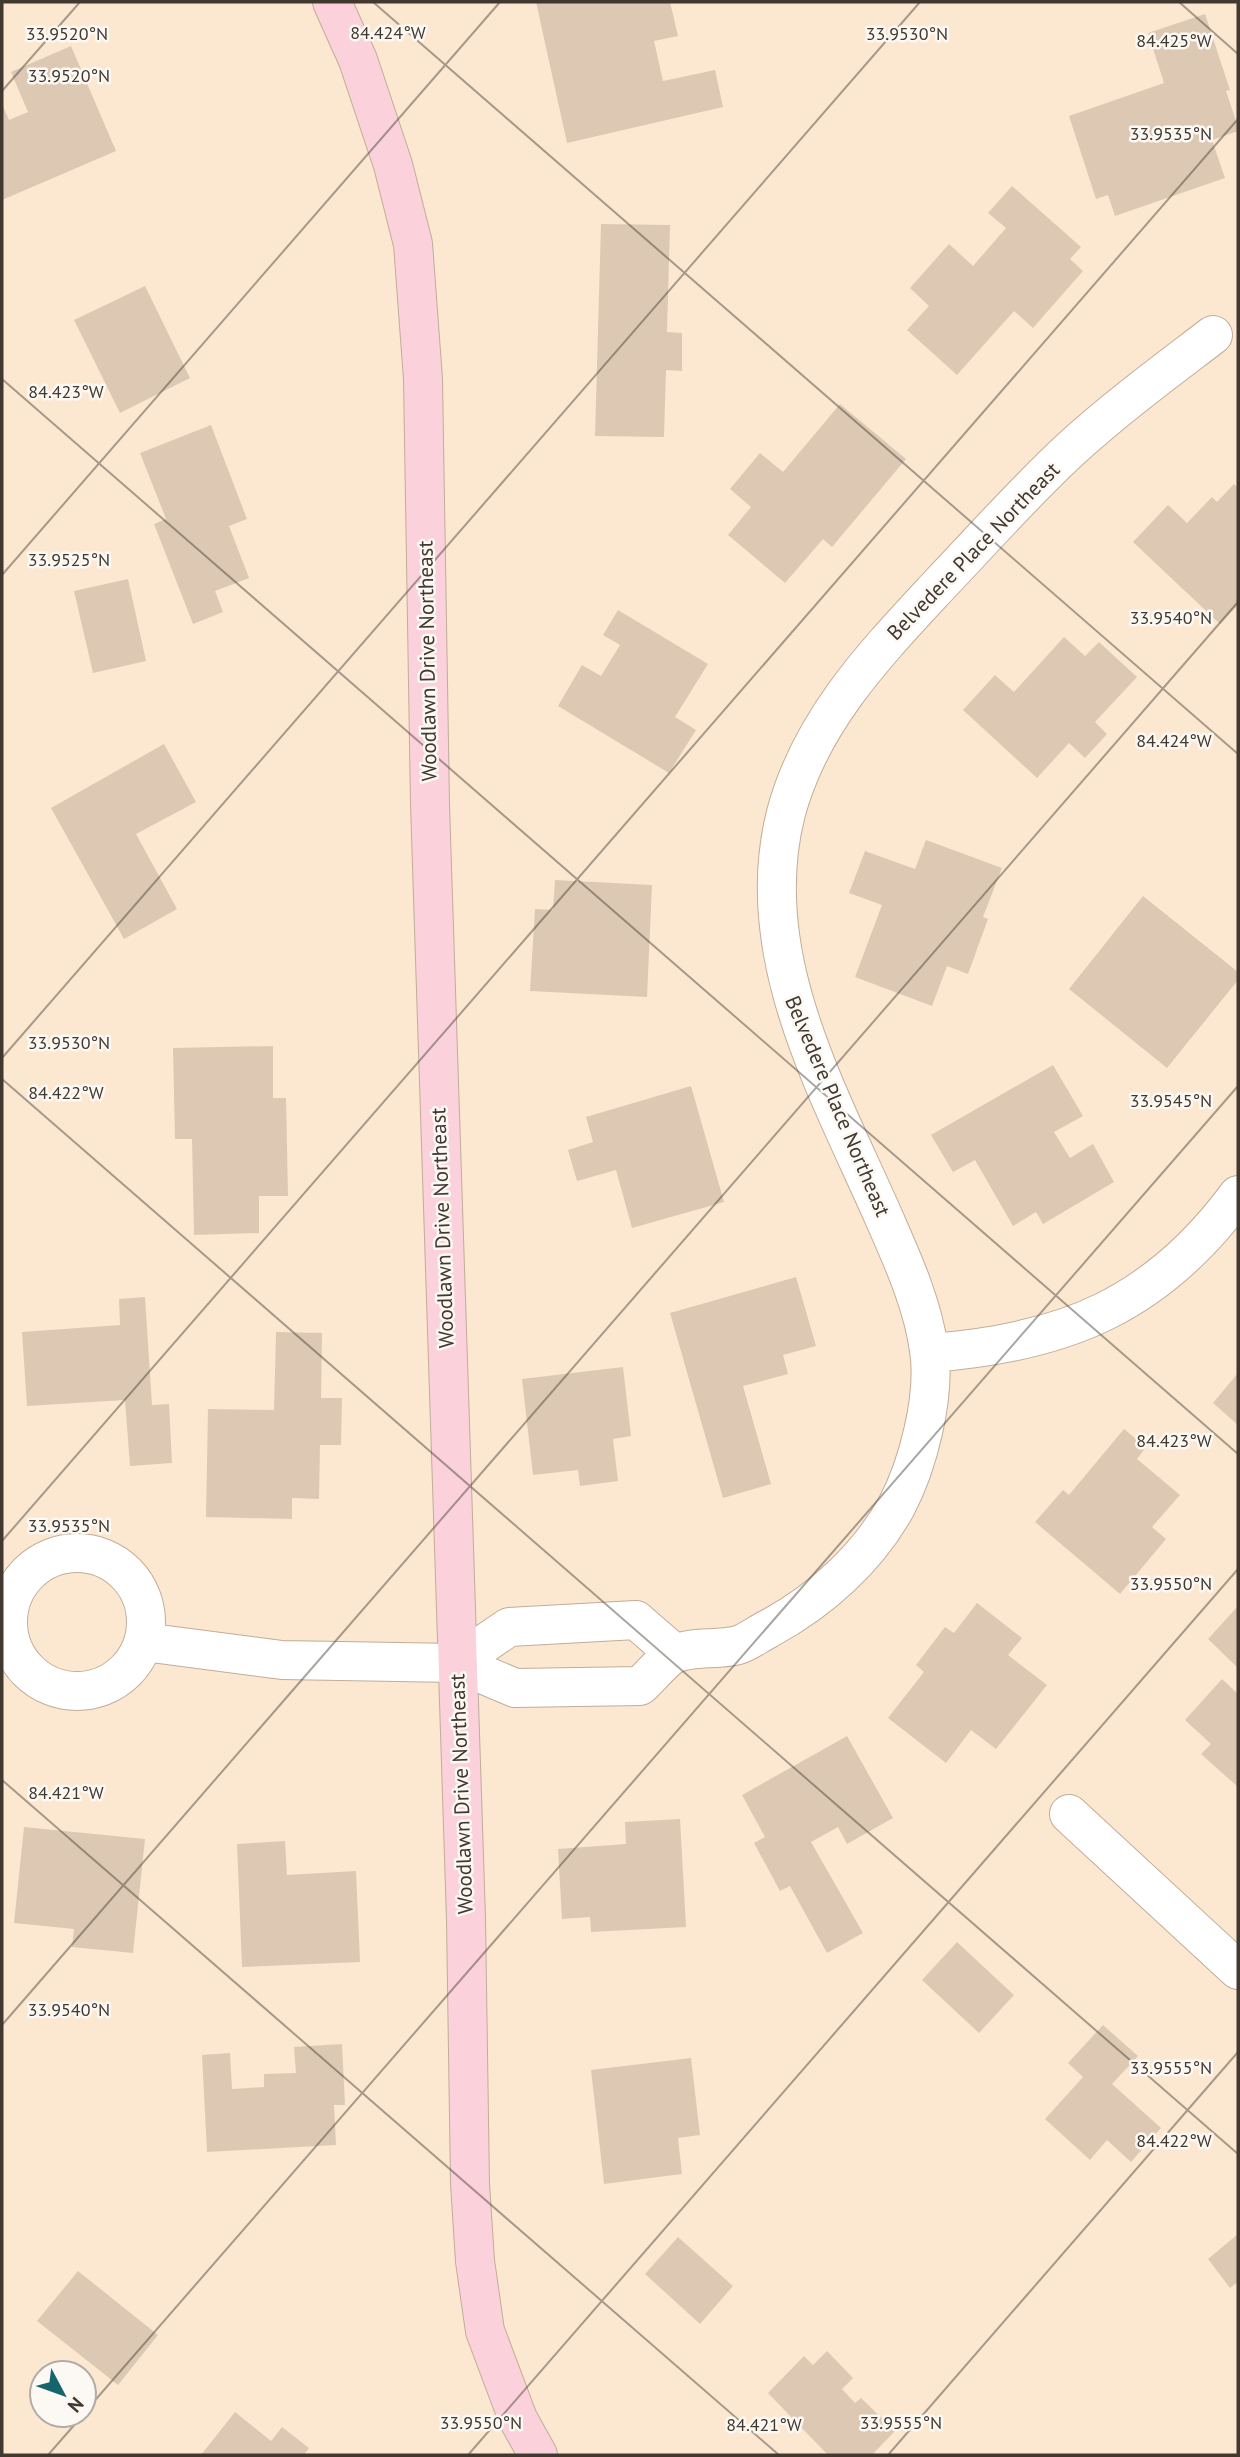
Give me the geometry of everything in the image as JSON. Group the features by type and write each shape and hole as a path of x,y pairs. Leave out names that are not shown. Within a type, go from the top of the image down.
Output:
{"street":[{"name":"Woodlawn Drive Northeast","path":"332,2 358,60 393,165 414,258 423,379 430,804 466,1919 470,2184 475,2261 485,2331 518,2419 538,2455"},
{"name":"Belvedere Place Northeast","path":"674,1653 739,1645 793,1616 869,1549 897,1504 915,1459 927,1411 930,1353 918,1303 899,1251 807,1040 788,986 778,900 779,853 786,813 800,772 830,712 869,661 1072,448 1213,335"},
{"path":"930,1353 1004,1346 1085,1322 1134,1297 1182,1260 1238,1195"},
{"path":"144,1642 282,1660 456,1663 515,1688 640,1686 674,1653 636,1620 509,1627 456,1663"},
{"path":"1069,1814 1238,1970"}],"building":[{"path":"536,2 670,2 678,36 654,41 663,81 715,70 723,107 567,143"},
{"path":"1205,14 1230,90 1226,91 1238,127 1238,131 1212,140 1225,178 1115,216 1108,195 1096,199 1069,116 1164,83 1148,33"},
{"path":"71,46 116,151 2,200 2,104 9,120 28,112 11,72"},
{"path":"1012,186 1081,247 1070,259 1083,271 1033,328 1014,311 957,375 907,330 929,306 910,288 949,244 973,266 1006,228 988,213"},
{"path":"601,224 670,225 667,332 682,333 682,371 666,370 664,437 595,436"},
{"path":"145,286 190,378 120,413 74,320"},
{"path":"840,404 906,459 832,547 823,539 785,583 728,535 751,507 730,489 760,453 783,472"},
{"path":"211,425 247,519 229,526 249,578 215,591 223,612 193,624 154,524 166,519 140,453"},
{"path":"1234,484 1238,488 1238,605 1220,624 1133,542 1168,505 1187,523 1212,497 1217,502"},
{"path":"128,579 146,661 93,673 74,591"},
{"path":"618,610 708,664 675,717 696,730 669,773 558,706 582,665 601,676 620,645 603,635"},
{"path":"1064,637 1085,656 1099,642 1137,677 1095,722 1107,734 1085,758 1069,743 1037,778 963,710 995,675 1014,692"},
{"path":"164,744 196,802 136,834 177,909 124,939 51,808"},
{"path":"926,840 1002,868 983,917 988,919 968,974 947,966 932,1006 855,977 882,905 849,893 865,851 915,869"},
{"path":"555,880 652,885 647,997 530,991 535,909 553,910"},
{"path":"1143,896 1238,972 1238,980 1167,1068 1069,989"},
{"path":"273,1046 273,1098 286,1098 288,1196 259,1196 259,1233 194,1235 192,1139 175,1139 173,1048"},
{"path":"1053,1065 1083,1116 1054,1132 1070,1158 1093,1144 1114,1182 1043,1224 1036,1212 1013,1226 975,1160 953,1172 931,1135"},
{"path":"691,1086 724,1202 632,1228 616,1170 577,1181 568,1150 593,1142 586,1117"},
{"path":"796,1277 816,1346 783,1355 788,1374 743,1386 771,1484 723,1498 670,1313"},
{"path":"145,1297 152,1405 169,1404 172,1463 130,1466 125,1400 27,1406 22,1332 120,1325 119,1299"},
{"path":"276,1332 322,1333 321,1398 342,1398 341,1445 320,1445 319,1499 292,1498 292,1519 206,1517 208,1409 274,1410"},
{"path":"623,1367 631,1436 613,1439 618,1481 580,1486 578,1470 533,1475 522,1379"},
{"path":"1238,1373 1238,1425 1213,1403"},
{"path":"1124,1429 1146,1447 1137,1459 1180,1495 1152,1527 1166,1539 1120,1594 1035,1522 1063,1490 1069,1495"},
{"path":"977,1603 1022,1638 1008,1655 1047,1685 996,1749 971,1730 946,1763 888,1718 924,1672 916,1665 945,1627 954,1633"},
{"path":"1238,1606 1238,1668 1208,1639"},
{"path":"1222,1679 1238,1694 1238,1787 1201,1754 1211,1744 1185,1720"},
{"path":"847,1736 893,1818 847,1844 838,1827 811,1842 863,1933 827,1953 790,1886 780,1891 754,1843 765,1837 742,1795"},
{"path":"680,1819 686,1927 591,1932 590,1917 562,1919 558,1849 626,1844 625,1822"},
{"path":"24,1827 145,1839 133,1953 72,1947 74,1929 14,1923"},
{"path":"285,1841 287,1875 356,1871 360,1962 242,1967 237,1844"},
{"path":"957,1942 1014,1995 979,2033 922,1980"},
{"path":"1103,2025 1138,2056 1112,2084 1161,2128 1131,2162 1107,2140 1090,2160 1045,2119 1083,2077 1068,2063"},
{"path":"342,2044 345,2105 334,2105 336,2145 207,2152 202,2055 230,2053 232,2089 264,2087 264,2074 296,2073 294,2047"},
{"path":"691,2058 700,2135 678,2138 682,2174 604,2184 591,2070"},
{"path":"1238,2234 1238,2282 1230,2288 1208,2259"},
{"path":"678,2237 733,2286 700,2324 645,2274"},
{"path":"78,2271 158,2335 118,2385 98,2369 98,2359 85,2359 37,2321"},
{"path":"827,2351 853,2378 842,2389 855,2403 861,2398 895,2431 872,2455 828,2455 768,2393 804,2356 813,2365"},
{"path":"235,2412 271,2441 282,2427 309,2448 304,2455 201,2455"}]}
